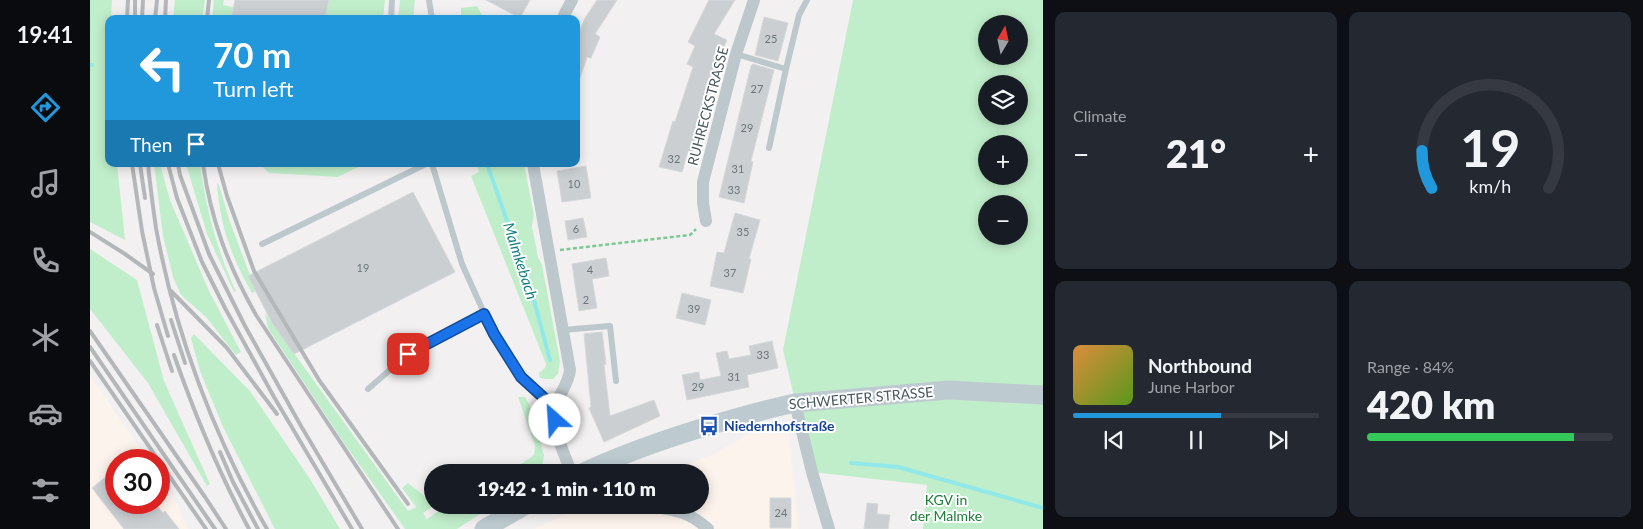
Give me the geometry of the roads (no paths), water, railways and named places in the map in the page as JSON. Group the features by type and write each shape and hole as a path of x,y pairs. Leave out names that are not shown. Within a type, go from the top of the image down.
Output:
{"main road":[{"name":"SCHWERTER STRASSE","path":"609,464 665,440 795,403 949,390 1043,395"},
{"path":"484,529 510,514"}],"street":[{"path":"564,15 572,0"},
{"name":"RUHRECKSTRASSE","path":"706,221 703,203 703,182 736,54 754,0"},
{"path":"534,167 569,376 555,408 556,430 568,464"},
{"path":"795,403 812,472 830,529"},
{"path":"685,514 708,529"}],"lane":[{"path":"391,15 392,0"},
{"path":"429,0 431,15"},
{"path":"769,148 798,15 807,0"},
{"path":"736,54 786,69"},
{"path":"262,244 420,167"},
{"path":"433,167 462,264 494,334 521,377 555,408"},
{"path":"368,389 408,354 484,314"},
{"path":"562,330 610,326 616,381"}],"waterway":[{"name":"Malmkebach","path":"488,167 531,289 550,360"},
{"name":"Malmkebach","path":"851,463 898,467 1043,508"}],"railway":[{"path":"127,15 128,0"},
{"path":"135,0 135,15"},
{"path":"142,15 143,0"},
{"path":"155,15 157,0"},
{"path":"165,15 166,0"},
{"path":"207,15 209,0"},
{"path":"132,167 142,231 154,288 168,336"},
{"path":"140,167 145,198"},
{"path":"148,167 156,228 164,267 185,345 230,458 267,529"},
{"path":"169,167 177,198 202,262 225,308 274,397 352,529"},
{"path":"179,167 209,254 245,326 362,529"},
{"path":"203,167 206,185 222,242 237,278 256,315 398,529"},
{"path":"219,167 227,196 254,271 319,380 408,504"},
{"path":"90,232 153,274"},
{"path":"171,291 227,348 277,414"},
{"path":"171,320 185,363"},
{"path":"157,325 172,371"},
{"path":"90,331 226,529"},
{"path":"90,347 215,529"},
{"path":"174,355 208,443 249,529"},
{"path":"90,361 206,529"},
{"path":"220,452 233,482 258,529"}],"place":[{"name":"Niedernhofstraße","path":"709,426"}],"park label":[{"name":"KGV in der Malmke","path":"946,508"}]}
